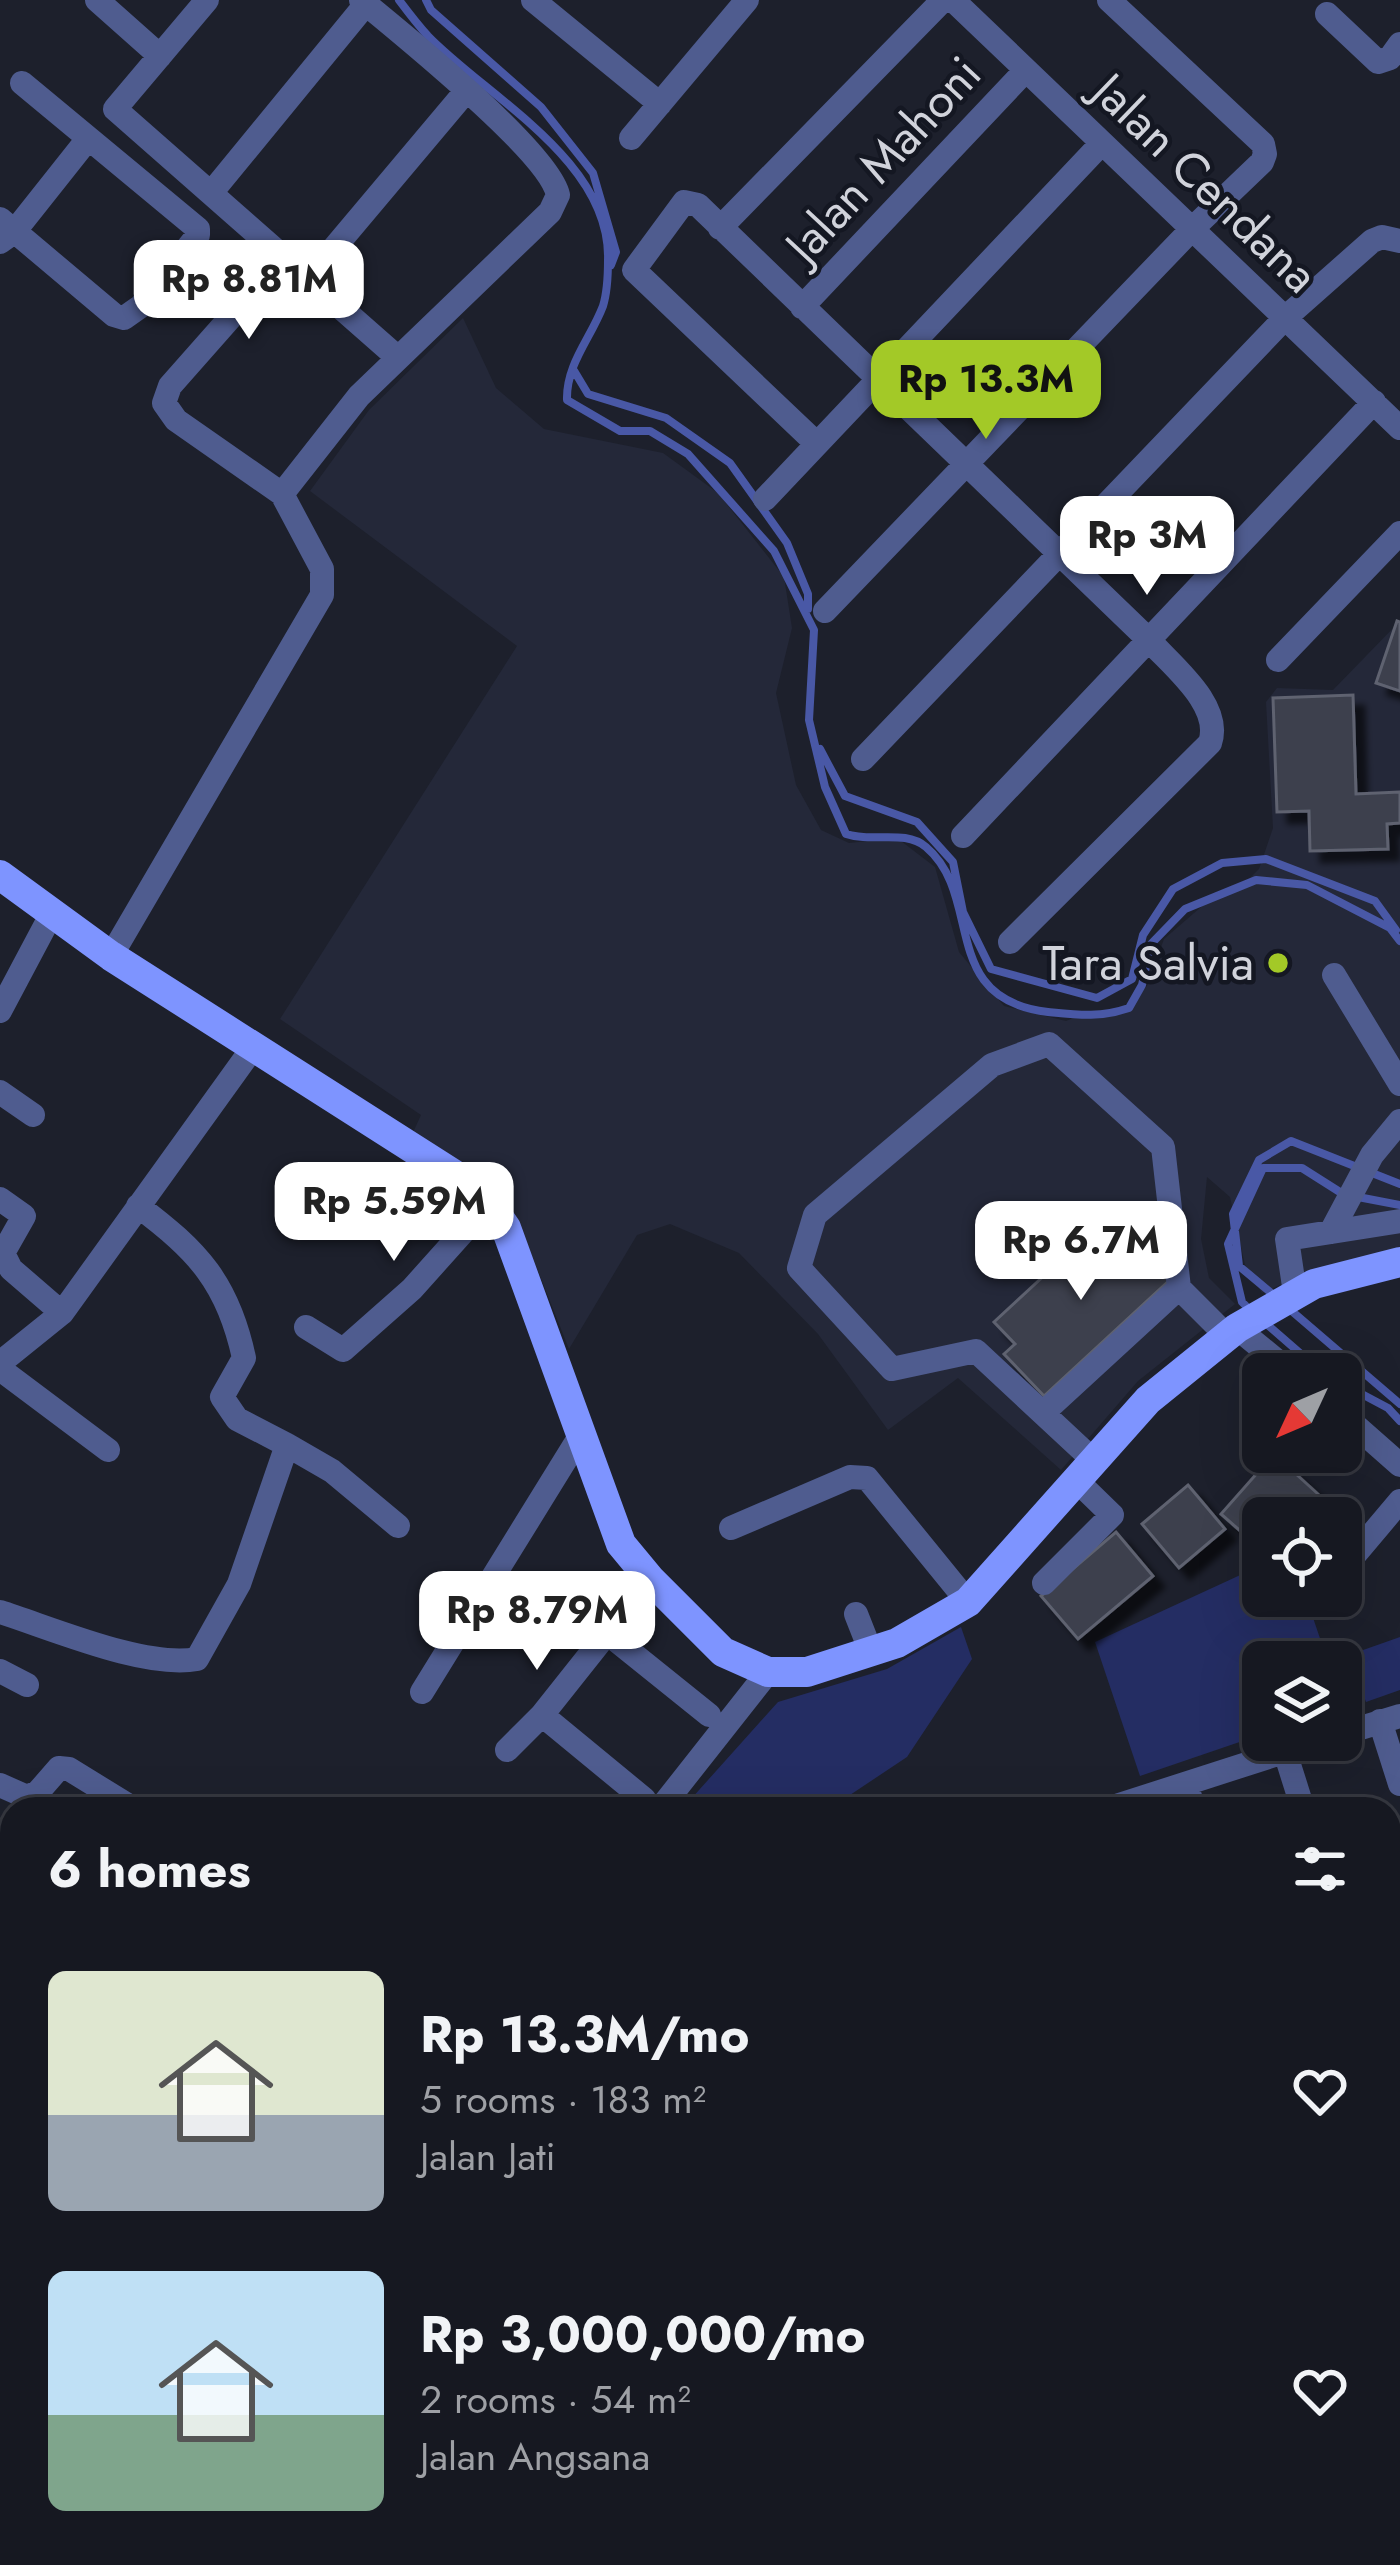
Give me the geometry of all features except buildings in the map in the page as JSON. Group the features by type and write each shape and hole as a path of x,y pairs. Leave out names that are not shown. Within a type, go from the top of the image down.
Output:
{"main road":[{"path":"0,875 110,956 453,1174 489,1203 506,1228 534,1298 621,1544 723,1652 768,1672 808,1672 872,1652 968,1602 1148,1400 1238,1328 1289,1296 1337,1276 1400,1262"}],"street":[{"path":"97,0 160,56"},
{"path":"207,0 115,109 397,356"},
{"path":"533,0 660,104"},
{"path":"721,228 943,0"},
{"name":"Jalan Cendana","path":"952,0 1400,428"},
{"path":"825,611 1262,162 1263,144 1109,0"},
{"path":"631,138 743,1"},
{"path":"211,193 363,2 467,90 550,175 558,195 550,212 397,356 348,409 282,494"},
{"path":"1327,14 1375,60 1387,60 1400,44"},
{"name":"Jalan Mahoni","path":"802,307 1026,70"},
{"path":"22,83 197,229 191,245 132,316 124,318 5,231 87,140"},
{"path":"308,278 467,90"},
{"path":"765,499 1102,143"},
{"path":"817,444 634,270 685,202 698,206 1149,640 1208,708 1213,723 1210,743 1010,942"},
{"path":"862,759 1286,318 1372,241 1396,239"},
{"path":"110,956 322,596 322,569 282,494 176,420 164,403 170,386 284,257"},
{"path":"963,836 1374,402"},
{"path":"1278,660 1399,536"},
{"path":"0,1011 52,913"},
{"path":"1334,975 1400,1084"},
{"path":"1044,1583 1112,1515 1084,1469 1042,1413 976,1351 892,1369 799,1268 815,1215 992,1065 1049,1045 1163,1147 1179,1288 1268,1353"},
{"path":"108,1450 0,1366 62,1313 252,1049"},
{"path":"0,1092 33,1115"},
{"path":"1331,1232 1372,1155 1400,1121"},
{"path":"424,1211 453,1174"},
{"path":"0,1199 24,1216 3,1253 11,1269 62,1313"},
{"path":"306,1327 343,1350 412,1289 489,1203"},
{"path":"138,1206 190,1245 223,1292 244,1358 222,1397 237,1419 332,1471 398,1526"},
{"path":"1289,1296 1287,1239 1400,1221"},
{"path":"1042,1413 1179,1288"},
{"path":"1362,1431 1400,1466"},
{"path":"422,1692 582,1433"},
{"path":"0,1612 141,1656 180,1663 197,1659 239,1584 287,1445"},
{"path":"731,1528 850,1477 867,1478 968,1602"},
{"path":"1362,1545 1400,1501"},
{"path":"507,1750 542,1715 650,1579"},
{"path":"856,1614 872,1652"},
{"path":"607,1633 709,1715"},
{"path":"0,1671 27,1685"},
{"path":"658,1797 768,1672"},
{"path":"542,1715 643,1797"},
{"path":"1390,1718 1400,1784"},
{"path":"1145,1797 1257,1761"},
{"path":"1288,1761 1299,1797"},
{"path":"29,1797 59,1768 69,1769 114,1797"},
{"path":"1186,1784 1190,1797"}],"shaded area":[{"path":"463,318 496,388 544,429 663,453 718,493 784,577 792,628 776,693 796,785 821,830 849,843 897,838 935,867 959,952 1004,1006 1066,1021 1090,1011 1126,1009 1147,986 1164,939 1208,901 1241,887 1259,869 1273,828 1266,702 1277,688 1333,690 1400,621 1400,1251 1317,1269 1262,1293 1245,1265 1230,1197 1207,1177 1201,1239 1209,1278 1235,1304 1138,1381 1061,1470 958,1378 888,1430 818,1334 739,1253 670,1224 637,1235 569,1349 518,1221 410,1139 421,1115 280,1019 517,646 310,491 369,410"},
{"path":"1242,1574 1242,1617 1313,1617 1321,1641 1242,1641 1242,1741 1140,1776 1095,1642"},
{"path":"961,1627 972,1659 907,1757 847,1797 693,1797 778,1702 887,1669"},
{"path":"1400,1637 1400,1690 1366,1702 1362,1650"}],"waterway":[{"path":"399,0 428,36 541,134 589,192 604,224 607,283 603,306 571,375 567,400 620,431 650,431 688,454 774,551 814,630 809,720 825,787 846,834 898,837 926,847 944,868 976,967 990,988 1013,1003 1048,1012 1079,1015 1129,1008 1142,985 1151,944 1185,909 1256,880 1307,885 1390,928 1400,941"},
{"path":"426,0 431,10 541,107 593,173 616,252 611,265"},
{"path":"573,369 588,394 666,418 730,463 787,543 808,594 808,609"},
{"path":"820,749 845,796 917,822 953,862 963,912 991,969 1097,998 1132,979 1143,935 1173,889 1222,863 1266,859 1375,901 1396,930"},
{"path":"1276,1297 1239,1266 1233,1214 1259,1160 1291,1141 1400,1184"},
{"path":"1250,1310 1242,1302 1228,1244 1263,1168 1302,1168 1343,1194"},
{"path":"1358,1197 1400,1205"},
{"path":"1287,1307 1400,1404"},
{"path":"1262,1320 1300,1353"},
{"path":"1362,1394 1388,1408 1400,1421"}],"place":[{"name":"Tara Salvia","path":"1278,963"}]}
